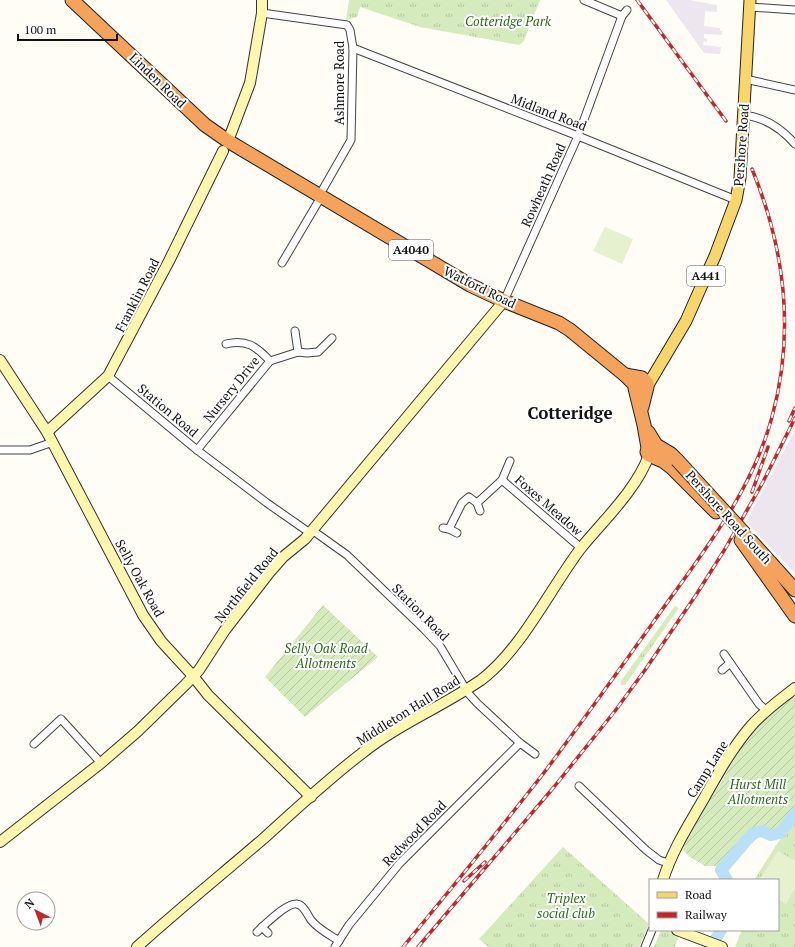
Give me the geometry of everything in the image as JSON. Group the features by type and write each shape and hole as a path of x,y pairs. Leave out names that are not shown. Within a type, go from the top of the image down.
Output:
{"highway":[{"name":"Linden Road","path":"72,0 205,124 225,146"},
{"name":"Watford Road","path":"225,146 320,197 470,285 504,301 565,326 639,383"},
{"path":"639,383 642,419 653,451"},
{"name":"Pershore Road South","path":"653,451 671,454 733,520 733,524 795,616"},
{"name":"Pershore Road South","path":"653,451 795,590"}],"main road":[{"name":"Pershore Road","path":"639,383 658,368 686,321 715,256 736,200 740,178 750,3"}],"street":[{"name":"Franklin Road","path":"47,432 108,376 169,261 225,146 250,83 262,13 262,0"},
{"name":"Rowheath Road","path":"504,301 578,136 624,13 584,0"},
{"path":"750,3 795,10"},
{"name":"Ashmore Road","path":"262,13 347,25 350,30 353,48 351,140 282,263"},
{"name":"Midland Road","path":"353,48 578,136 736,200"},
{"path":"745,79 795,90"},
{"path":"743,115 754,116 782,130 795,144"},
{"name":"Northfield Road","path":"0,842 138,732 194,676 229,625 269,573 283,557 305,539 504,301"},
{"path":"295,331 298,352"},
{"name":"Nursery Drive","path":"197,450 270,361 298,352 307,354 318,352 332,338"},
{"path":"226,344 235,342 246,343 259,349 270,361"},
{"name":"Selly Oak Road","path":"0,360 53,442 143,615 161,641 194,676 208,695 311,797"},
{"name":"Station Road","path":"108,376 197,450 267,503 347,555 440,646 466,689 477,703 520,743 535,754"},
{"path":"0,450 30,450 53,442"},
{"name":"Middleton Hall Road","path":"137,947 361,754 385,736 482,679 496,666 520,638 581,548 636,481 653,451"},
{"name":"Foxes Meadow","path":"477,503 502,480 510,461"},
{"name":"Foxes Meadow","path":"502,480 581,548"},
{"path":"457,533 446,528 462,503 469,497 477,503 480,511"},
{"path":"724,654 759,704 766,710"},
{"path":"722,670 730,663"},
{"name":"Camp Lane","path":"663,879 668,863 715,779 742,738 766,710 795,688"},
{"path":"34,744 61,719 101,763"},
{"name":"Redwood Road","path":"337,944 349,925 400,863 520,743"},
{"path":"579,786 646,850 659,860 668,863"},
{"path":"268,933 259,930 288,906 299,904 312,922 337,944"},
{"path":"645,947 652,931"},
{"path":"680,931 722,947"}],"shaded area":[{"path":"666,0 689,0 717,5 717,12 705,11 704,26 720,28 722,35 704,34 704,38 707,39 707,42 704,41 703,45 721,47 720,54 704,53"},
{"path":"795,430 795,573 746,522"}],"green space":[{"name":"Cotteridge Park","path":"349,0 540,0 524,41 519,45 420,27 360,7 357,17 346,20"},
{"path":"605,227 633,239 622,264 593,251"},
{"name":"Selly Oak Road Allotments","path":"323,605 378,657 305,717 265,677"},
{"path":"675,606 679,608 625,685 621,685 621,681"},
{"name":"Hurst Mill Allotments","path":"795,695 795,810 777,830 763,828 754,830 743,840 728,862 720,866 705,866 690,857 681,848 748,737 767,713"},
{"path":"795,823 795,947 735,947 742,931 779,931 779,879 755,879 779,841"},
{"name":"Triplex social club","path":"563,847 649,924 639,947 488,947 479,939"},
{"path":"778,851 795,861 795,888 786,904 779,900 779,879 760,879"},
{"path":"661,931 668,931 679,936 675,947 654,947"}],"waterway":[{"path":"726,879 721,870 754,833 762,831 771,835 780,833 795,814"},
{"path":"711,947 720,931"}],"railway":[{"path":"637,0 726,121"},
{"path":"403,947 456,883 571,737 705,550 737,500 751,473 763,446 772,417 779,386 783,354 784,323 783,292 779,260 763,199 752,169"},
{"path":"789,421 795,408"},
{"path":"418,947 554,787 615,711 645,670 725,549 763,482 795,418"},
{"path":"752,492 768,447"},
{"path":"464,881 485,862"}],"district":[{"name":"Cotteridge","path":"570,413"}]}
